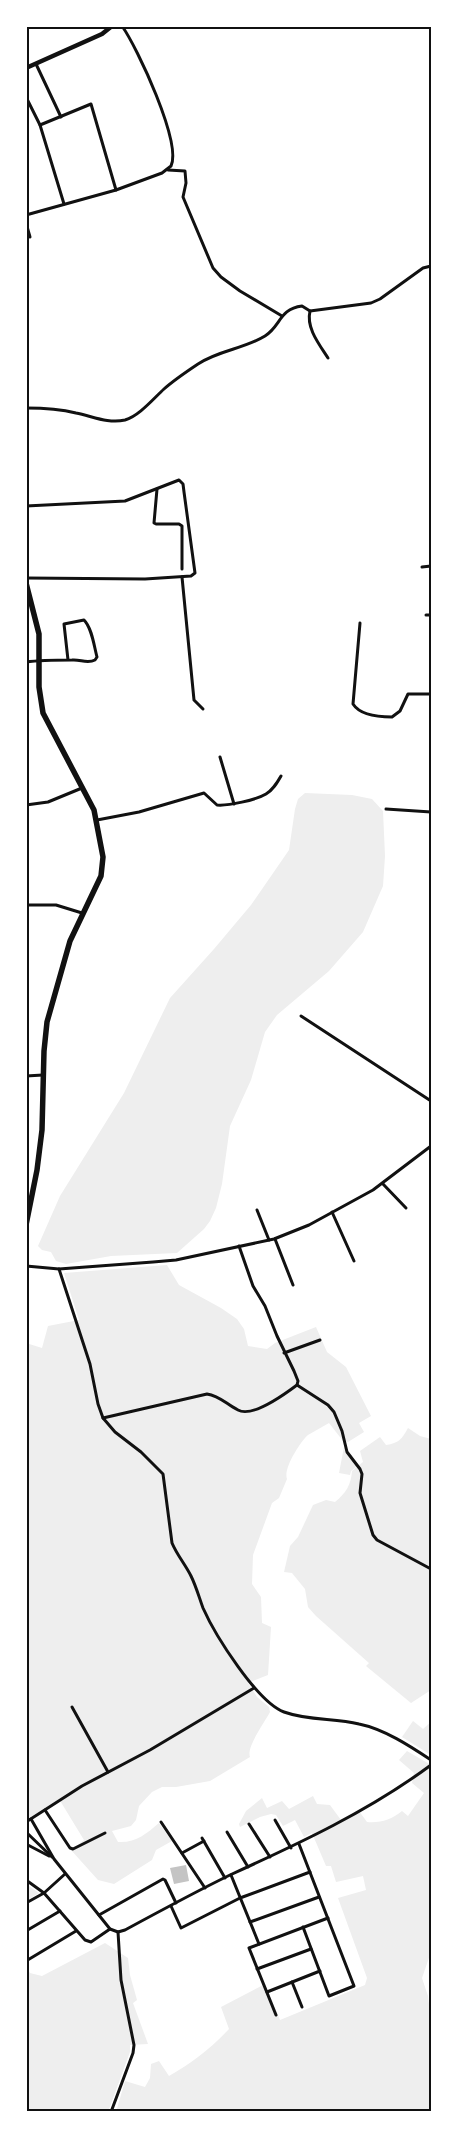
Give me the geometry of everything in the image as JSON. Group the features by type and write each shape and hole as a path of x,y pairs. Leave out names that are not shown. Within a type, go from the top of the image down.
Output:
{"highway":[{"path":"26,582 39,634 39,687 43,713 83,788 97,820 104,857 101,876 70,941 50,1006 45,1036 42,1130 37,1170 26,1226"}],"main road":[{"path":"26,68 76,47 102,34 112,26"}],"street":[{"path":"122,26 160,102 174,157 172,166 168,170"},
{"path":"35,63 61,116"},
{"path":"26,97 40,125 64,204"},
{"path":"40,125 89,104 92,106 116,190"},
{"path":"26,215 116,190 168,170 185,170 186,183 183,197 216,273 240,291 282,316"},
{"path":"26,223 30,237"},
{"path":"26,408 76,413 107,420 125,420 200,363 222,352 263,337 274,328 282,316 296,307 302,306 310,310 375,302 423,268 431,266"},
{"path":"310,310 309,322 313,334 328,358"},
{"path":"26,506 117,502 132,499 177,480 182,484 195,573 192,576 145,579 26,578"},
{"path":"157,489 154,523 179,524 182,526 182,569"},
{"path":"422,567 431,566"},
{"path":"182,577 194,700 203,709"},
{"path":"26,662 68,660 87,662 96,659 88,624 84,620 64,624 68,660"},
{"path":"360,623 353,704 356,707 370,714 392,717 400,712 408,694 431,694"},
{"path":"220,757 234,804"},
{"path":"97,820 139,812 204,793 216,805 234,804 264,796 274,788 281,776"},
{"path":"26,805 48,802 83,788"},
{"path":"386,809 431,812"},
{"path":"26,904 56,905 82,913"},
{"path":"300,1016 431,1101"},
{"path":"26,1076 43,1075"},
{"path":"26,1266 59,1268 161,1262 274,1239 302,1228 384,1184 431,1146"},
{"path":"384,1184 406,1208"},
{"path":"257,1210 269,1240"},
{"path":"332,1212 354,1261"},
{"path":"274,1239 293,1285"},
{"path":"238,1246 250,1279 265,1306 284,1353 294,1371 298,1381 297,1385"},
{"path":"59,1268 90,1364 98,1404 103,1418 115,1432 141,1452 163,1474 172,1542 175,1551 190,1574 207,1616 254,1688 270,1705 282,1711 308,1719 360,1724 387,1735 431,1760"},
{"path":"284,1353 320,1340"},
{"path":"103,1418 207,1394 217,1396 238,1410 250,1412 271,1402 297,1385"},
{"path":"297,1385 328,1405 334,1412 342,1431 347,1452 362,1474 360,1493 377,1540 431,1569"},
{"path":"26,1822 82,1786 150,1750 254,1688"},
{"path":"72,1707 108,1772"},
{"path":"31,1819 65,1874 110,1929 118,1932 230,1875 291,1848 369,1807 431,1765"},
{"path":"45,1810 70,1848 73,1849 106,1833"},
{"path":"275,1820 291,1848"},
{"path":"161,1822 205,1888"},
{"path":"249,1824 270,1857"},
{"path":"26,1832 54,1859"},
{"path":"227,1832 248,1867"},
{"path":"182,1853 203,1839 225,1878"},
{"path":"26,1844 54,1859"},
{"path":"299,1844 354,1986 329,1996 303,1928"},
{"path":"171,1906 181,1928 240,1898 310,1872"},
{"path":"26,1904 44,1893 65,1874"},
{"path":"230,1875 259,1944"},
{"path":"99,1915 160,1879 165,1880 176,1903"},
{"path":"26,1880 44,1893 85,1940 91,1942 110,1929"},
{"path":"250,1922 320,1897"},
{"path":"26,1931 60,1911"},
{"path":"276,2014 249,1948 328,1918"},
{"path":"26,1961 76,1930"},
{"path":"111,2112 134,2046 121,1980 118,1932"},
{"path":"257,1969 311,1949"},
{"path":"266,1992 320,1971"},
{"path":"292,1982 302,2007"}],"shaded area":[{"path":"305,793 352,795 372,799 383,811 385,856 383,886 363,932 329,971 277,1015 265,1032 251,1080 230,1126 222,1184 216,1208 210,1221 204,1229 177,1253 111,1256 66,1264 56,1261 51,1252 42,1250 38,1246 60,1196 124,1093 170,998 251,905 289,850 295,809 298,799"},
{"path":"167,1265 179,1285 237,1319 244,1329 248,1346 267,1349 275,1343 316,1327 327,1352 346,1367 371,1416 359,1423 364,1432 348,1442 343,1441 329,1423 305,1438 287,1469 287,1479 279,1498 272,1503 253,1555 252,1584 261,1597 262,1623 271,1627 268,1675 248,1683 257,1697 269,1707 270,1712 253,1741 250,1757 210,1781 176,1787 162,1787 152,1792 139,1806 136,1820 131,1826 112,1831 118,1842 130,1841 145,1834 159,1823 172,1841 156,1850 152,1860 114,1884 98,1880 71,1850 84,1840 59,1799 26,1820 26,1343 42,1348 48,1326 79,1320 64,1273"},
{"path":"408,1428 420,1436 431,1439 431,1690 411,1703 366,1666 369,1663 316,1616 308,1607 305,1589 292,1573 284,1572 290,1546 298,1537 313,1505 326,1500 335,1502 342,1495 349,1485 352,1471 363,1462 360,1451 380,1437 386,1445 397,1442"},
{"path":"344,1447 357,1466 351,1471 350,1475 339,1473"},
{"path":"413,1721 423,1729 431,1722 431,1755 402,1737"},
{"path":"407,1751 431,1765 431,1952 422,1978 428,1996 431,2021 431,2112 116,2112 125,2081 145,2087 150,2078 151,2064 159,2061 169,2076 193,2061 229,2029 221,2007 265,1984 280,2020 365,1985 367,1978 338,1898 366,1890 363,1876 336,1882 331,1866 326,1866 312,1833 304,1837 295,1820 283,1826 276,1815 271,1814 240,1827 239,1824 246,1811 262,1798 267,1808 282,1801 289,1809 313,1796 317,1804 330,1805 341,1820 359,1811 367,1822 386,1820 402,1811 408,1816 424,1793 412,1783 414,1773 399,1760"},
{"path":"26,1884 39,1893 26,1901"},
{"path":"105,1943 128,1958 130,1975 137,2000 133,2003 148,2044 130,2045 130,2052 108,2112 26,2112 26,1967 30,1973 42,1976"}],"building":[{"path":"186,1865 189,1881 174,1884 170,1868"}]}
